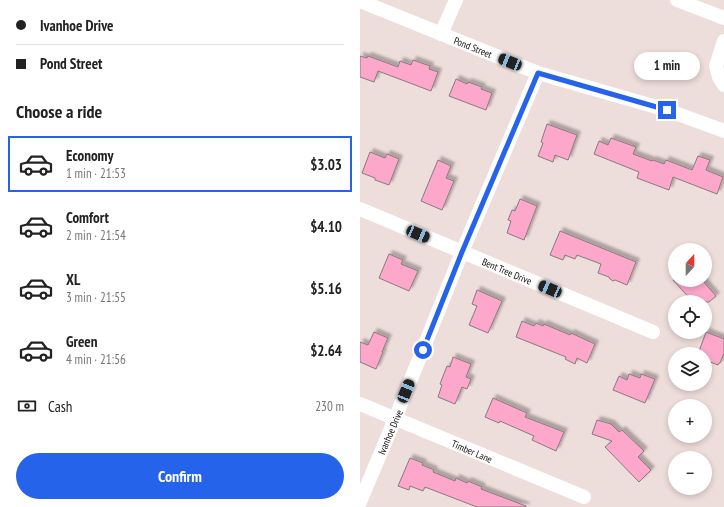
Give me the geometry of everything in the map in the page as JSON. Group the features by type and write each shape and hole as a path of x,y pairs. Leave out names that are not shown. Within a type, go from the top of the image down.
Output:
{"street":[{"path":"441,34 456,0"},
{"path":"677,0 724,18"},
{"name":"Pond Street","path":"360,1 538,73 667,110 724,131"},
{"path":"724,41 716,66 724,85"},
{"name":"Ivanhoe Drive","path":"360,502 462,252 538,73"},
{"name":"Bent Tree Drive","path":"360,209 653,332"},
{"name":"Timber Lane","path":"360,404 584,497"}],"building":[{"path":"360,56 367,58 368,56 398,67 400,61 411,65 413,60 430,66 429,69 438,72 431,91 378,71 374,82 360,77"},
{"path":"456,79 467,84 468,82 482,87 481,89 492,93 486,110 449,96"},
{"path":"547,124 577,135 568,160 555,155 553,162 538,156 543,143 541,142"},
{"path":"611,138 636,147 633,154 664,164 666,160 692,170 698,156 710,160 706,170 723,177 717,194 673,177 669,190 637,178 639,172 594,154 599,141 608,145"},
{"path":"370,152 385,158 387,154 399,159 389,185 362,173"},
{"path":"438,160 451,166 446,178 454,181 442,210 421,201"},
{"path":"520,199 537,206 524,240 507,233 511,221 508,220 512,210 515,211"},
{"path":"560,231 636,262 627,285 615,280 613,281 609,277 598,273 601,264 577,255 575,259 565,255 563,260 550,255"},
{"path":"389,254 403,260 401,264 418,271 409,291 379,278"},
{"path":"679,287 708,287 716,296 712,299 712,295 687,295"},
{"path":"477,290 502,301 488,333 469,325 477,306 472,304"},
{"path":"522,321 534,326 536,323 543,326 544,324 570,335 571,333 595,344 587,363 577,358 575,364 565,359 566,357 516,337"},
{"path":"374,332 388,338 376,369 360,362 360,342 368,345"},
{"path":"712,334 724,339 724,353 720,363 718,365 712,363 712,347 701,347 703,339 712,339"},
{"path":"453,357 471,364 466,377 471,379 467,389 462,387 455,404 438,397 442,385 440,384 447,366 450,367"},
{"path":"629,374 640,378 641,374 655,379 645,403 613,390 619,376 627,380"},
{"path":"493,398 527,413 525,417 564,432 556,451 532,440 534,436 500,421 499,423 485,417"},
{"path":"597,420 611,424 619,432 622,430 644,451 638,457 651,470 639,482 605,447 612,441 592,434"},
{"path":"410,458 423,463 422,465 434,470 433,472 455,481 456,478 467,483 468,481 482,487 481,489 526,507 477,507 425,487 423,491 410,486 409,490 398,486"}],"route":[{"path":"423,350 462,252 538,73 667,110"}]}
